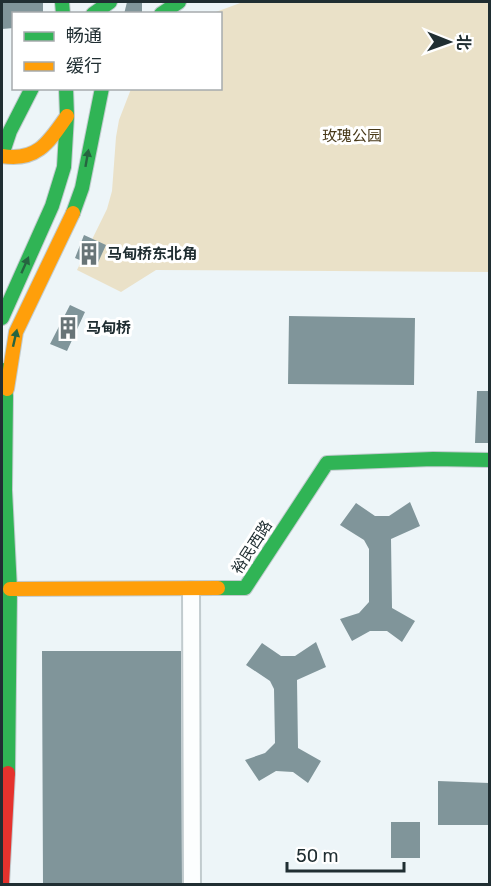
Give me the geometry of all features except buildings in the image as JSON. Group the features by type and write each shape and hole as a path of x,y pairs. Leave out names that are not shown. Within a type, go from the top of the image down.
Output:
{"main road":[{"path":"96,12 110,2"},
{"path":"164,12 179,2"},
{"path":"31,90 10,131 2,155 24,158 44,148 67,116"},
{"path":"2,318 52,206 64,167 66,90"},
{"path":"2,885 8,802 10,589 5,490 6,396 16,333 71,219 82,188 102,90"},
{"path":"2,370 6,396"},
{"name":"裕民西路","path":"10,589 245,588 327,463 433,459 489,460"}],"street":[{"path":"191,590 192,885"}],"green space":[{"name":"玫瑰公园","path":"243,2 489,2 489,272 156,270 121,292 77,270 107,209 112,191 119,120 131,90 222,90 222,12 216,12"}],"traffic: fast":[{"path":"62,2 63,12"},
{"path":"96,12 110,2"},
{"path":"164,12 179,2"},
{"path":"2,155 10,131 31,90"},
{"path":"2,318 52,206 64,167 66,90"},
{"path":"73,213 82,188 102,90"},
{"path":"2,370 6,396 5,490 10,589 8,773"},
{"path":"218,588 245,588 327,463 433,459 490,460"}],"traffic: slow":[{"path":"2,156 14,157 33,153 48,142 67,116"},
{"path":"7,389 16,332 73,213"},
{"path":"10,589 218,588"}],"traffic: jam":[{"path":"2,884 8,773"}],"place":[{"name":"马甸桥东北角","path":"89,254"},
{"name":"马甸桥","path":"68,328"}]}
